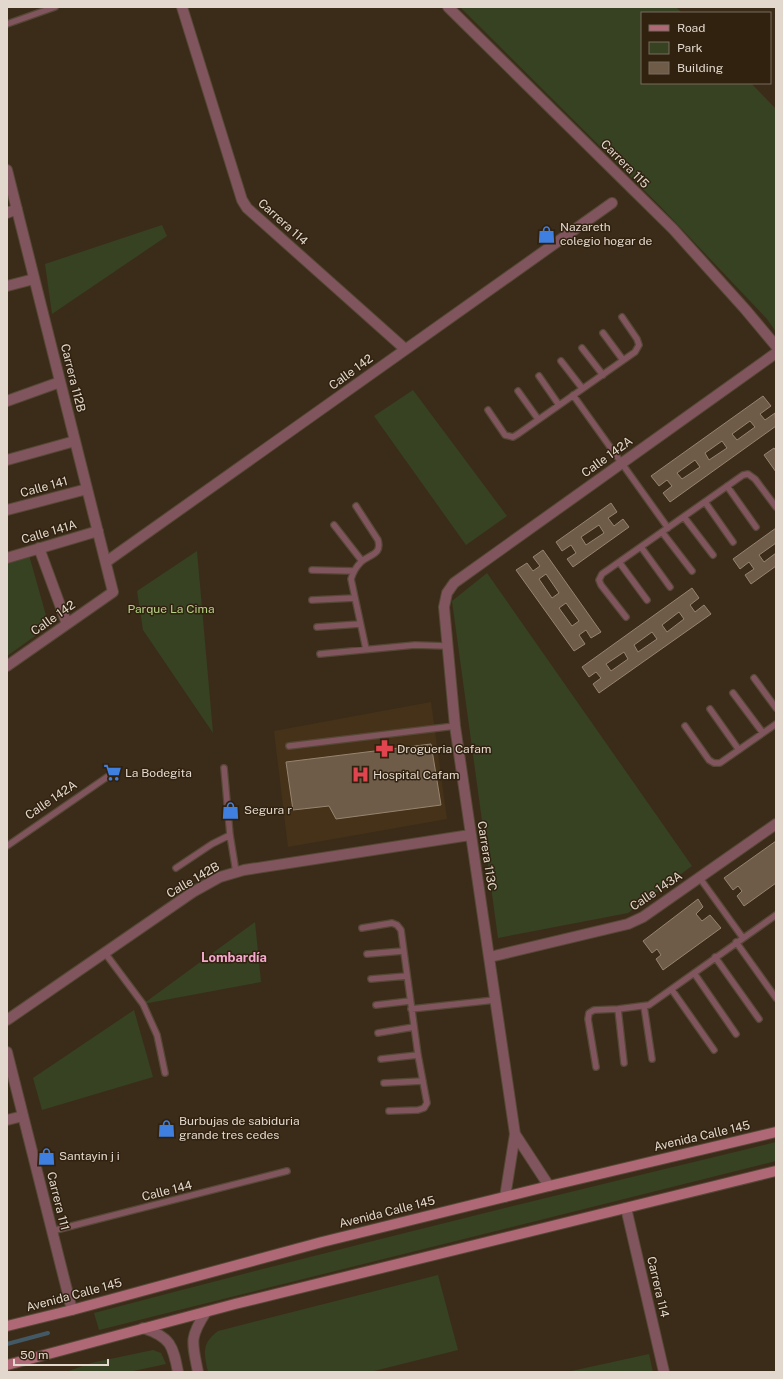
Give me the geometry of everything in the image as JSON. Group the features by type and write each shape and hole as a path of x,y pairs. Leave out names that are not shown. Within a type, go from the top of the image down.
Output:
{"main road":[{"name":"Avenida Calle 145","path":"7,1326 72,1310 322,1242 776,1132"},
{"path":"7,1365 206,1312 776,1171"}],"street":[{"name":"Carrera 114","path":"182,7 242,200 247,208 405,349"},
{"name":"Carrera 115","path":"448,7 672,229 745,309 776,346"},
{"name":"Carrera 112B","path":"7,170 12,211 34,279 114,592"},
{"name":"Calle 142","path":"106,562 612,203"},
{"path":"7,286 34,279"},
{"name":"Calle 142A","path":"454,583 776,353"},
{"path":"7,401 60,382"},
{"path":"7,460 75,441"},
{"name":"Calle 141","path":"7,510 88,489"},
{"name":"Calle 141A","path":"7,558 98,532"},
{"path":"39,548 66,624"},
{"name":"Carrera 113C","path":"454,583 447,593 444,607 454,726 490,957 515,1134 504,1197"},
{"name":"Calle 142","path":"7,666 114,592"},
{"name":"Calle 143A","path":"490,957 628,924 643,917 776,824"},
{"name":"Calle 142B","path":"7,1020 193,892 220,877 236,872 470,835"},
{"name":"Carrera 111","path":"7,1052 72,1310"},
{"path":"7,1120 23,1116"},
{"name":"Carrera 113C","path":"515,1134 549,1186"},
{"name":"Carrera 114","path":"626,1208 664,1372"},
{"path":"198,1372 193,1338 196,1327 206,1312"},
{"path":"143,1328 163,1336 170,1344 174,1352 178,1372"}],"lane":[{"path":"7,24 55,7"},
{"path":"488,410 505,435 513,437 636,352 639,345 637,338 622,318"},
{"path":"603,334 623,360"},
{"path":"582,348 603,375"},
{"path":"561,361 582,388"},
{"path":"539,376 559,405"},
{"path":"518,391 538,419"},
{"path":"573,395 668,528"},
{"path":"626,617 601,585 599,580 602,574 743,475 748,474 755,478 776,508"},
{"path":"727,486 756,527"},
{"path":"705,502 733,542"},
{"path":"356,506 378,540 380,546 378,551 362,561 354,571 351,579 366,649"},
{"path":"684,517 713,556"},
{"path":"334,525 362,561"},
{"path":"662,532 692,572"},
{"path":"641,547 670,587"},
{"path":"619,562 647,600"},
{"path":"312,570 354,571"},
{"path":"312,600 355,598"},
{"path":"317,627 360,624"},
{"path":"320,654 415,645 447,646"},
{"path":"754,678 776,708"},
{"path":"733,693 763,733"},
{"path":"710,709 739,750"},
{"path":"685,726 709,760 714,763 720,763 776,724"},
{"path":"289,746 454,726"},
{"path":"224,768 230,835 236,872"},
{"name":"Calle 142A","path":"7,846 110,775"},
{"path":"176,868 212,844 230,835"},
{"path":"699,877 743,938"},
{"path":"596,1067 588,1020 589,1014 594,1010 644,1006 658,1000 715,957 776,915"},
{"path":"362,928 392,923 397,925 400,930 418,1055 427,1103 424,1108 418,1110 389,1111"},
{"path":"736,942 776,998"},
{"path":"367,954 403,951"},
{"path":"105,953 143,1004 157,1035 165,1073"},
{"path":"715,957 759,1019"},
{"path":"694,974 736,1034"},
{"path":"371,979 407,976"},
{"path":"672,990 714,1050"},
{"path":"411,1009 495,1000"},
{"path":"376,1005 410,1001"},
{"path":"644,1006 652,1059"},
{"path":"618,1009 624,1063"},
{"path":"378,1033 414,1028"},
{"path":"381,1059 418,1055"},
{"path":"384,1083 423,1081"},
{"name":"Calle 144","path":"52,1231 287,1171"}],"shaded area":[{"name":"Hospital Cafam","path":"431,702 447,819 288,847 274,731"}],"green space":[{"path":"460,7 676,7 681,12 641,12 641,84 752,84 776,109 776,332 767,319 660,206"},
{"path":"162,225 167,236 52,314 45,264"},
{"path":"413,390 507,516 466,545 374,416"},
{"name":"Parque La Cima","path":"197,551 213,733 143,630 137,591"},
{"path":"29,555 49,626 7,656 7,562"},
{"path":"487,573 692,866 628,913 498,938 452,601"},
{"path":"255,922 261,982 143,1004"},
{"path":"134,1010 153,1077 42,1110 33,1078"},
{"path":"776,1142 776,1161 99,1330 94,1313 605,1183"},
{"path":"438,1275 458,1350 370,1372 208,1372 205,1359 205,1349 209,1340 218,1331"},
{"path":"153,1350 161,1353 166,1364 129,1372 66,1372 91,1363"},
{"path":"649,1354 653,1372 567,1372"}],"building":[{"path":"763,396 771,406 760,414 765,420 775,413 776,426 670,502 663,493 672,486 667,480 659,486 651,476","holes":["750,421 755,427 737,440 732,434","722,441 727,448 709,460 705,453","695,460 700,467 682,479 677,473"]},
{"path":"774,448 776,451 776,472 764,455"},
{"path":"611,503 617,512 608,518 614,526 623,519 629,527 573,567 567,559 576,553 571,545 562,551 556,542","holes":["599,525 604,533 586,545 581,537"]},
{"path":"776,528 776,543 759,555 764,562 776,553 776,566 751,584 745,575 754,569 749,562 740,569 733,559"},
{"path":"543,550 601,632 591,638 586,630 579,635 585,644 574,651 516,570 527,563 533,571 540,566 533,557","holes":["546,574 559,593 552,598 539,579","566,603 579,621 572,626 559,608"]},
{"path":"692,588 699,598 690,605 695,612 704,605 711,614 599,693 593,684 601,678 596,672 589,677 582,667","holes":["679,612 684,619 667,632 662,625","652,632 657,639 638,652 634,645","624,652 628,659 611,671 606,664"]},
{"path":"431,744 441,805 336,819 329,806 293,810 286,762"},
{"path":"776,841 776,883 744,906 737,896 742,891 738,886 733,890 724,878"},
{"path":"698,899 703,907 696,914 702,921 710,915 721,928 663,970 656,959 661,955 657,949 652,953 643,941"}],"waterway":[{"path":"7,1344 48,1333"}],"place":[{"name":"Nazareth colegio hogar de","path":"547,234"},
{"name":"Drogueria Cafam","path":"384,749"},
{"name":"La Bodegita","path":"112,773"},
{"name":"Hospital Cafam","path":"360,775"},
{"name":"Segura r","path":"231,810"},
{"name":"Burbujas de sabiduria grande tres cedes","path":"166,1128"},
{"name":"Santayin j i","path":"46,1156"}],"district":[{"name":"Lombardía","path":"234,957"}]}
